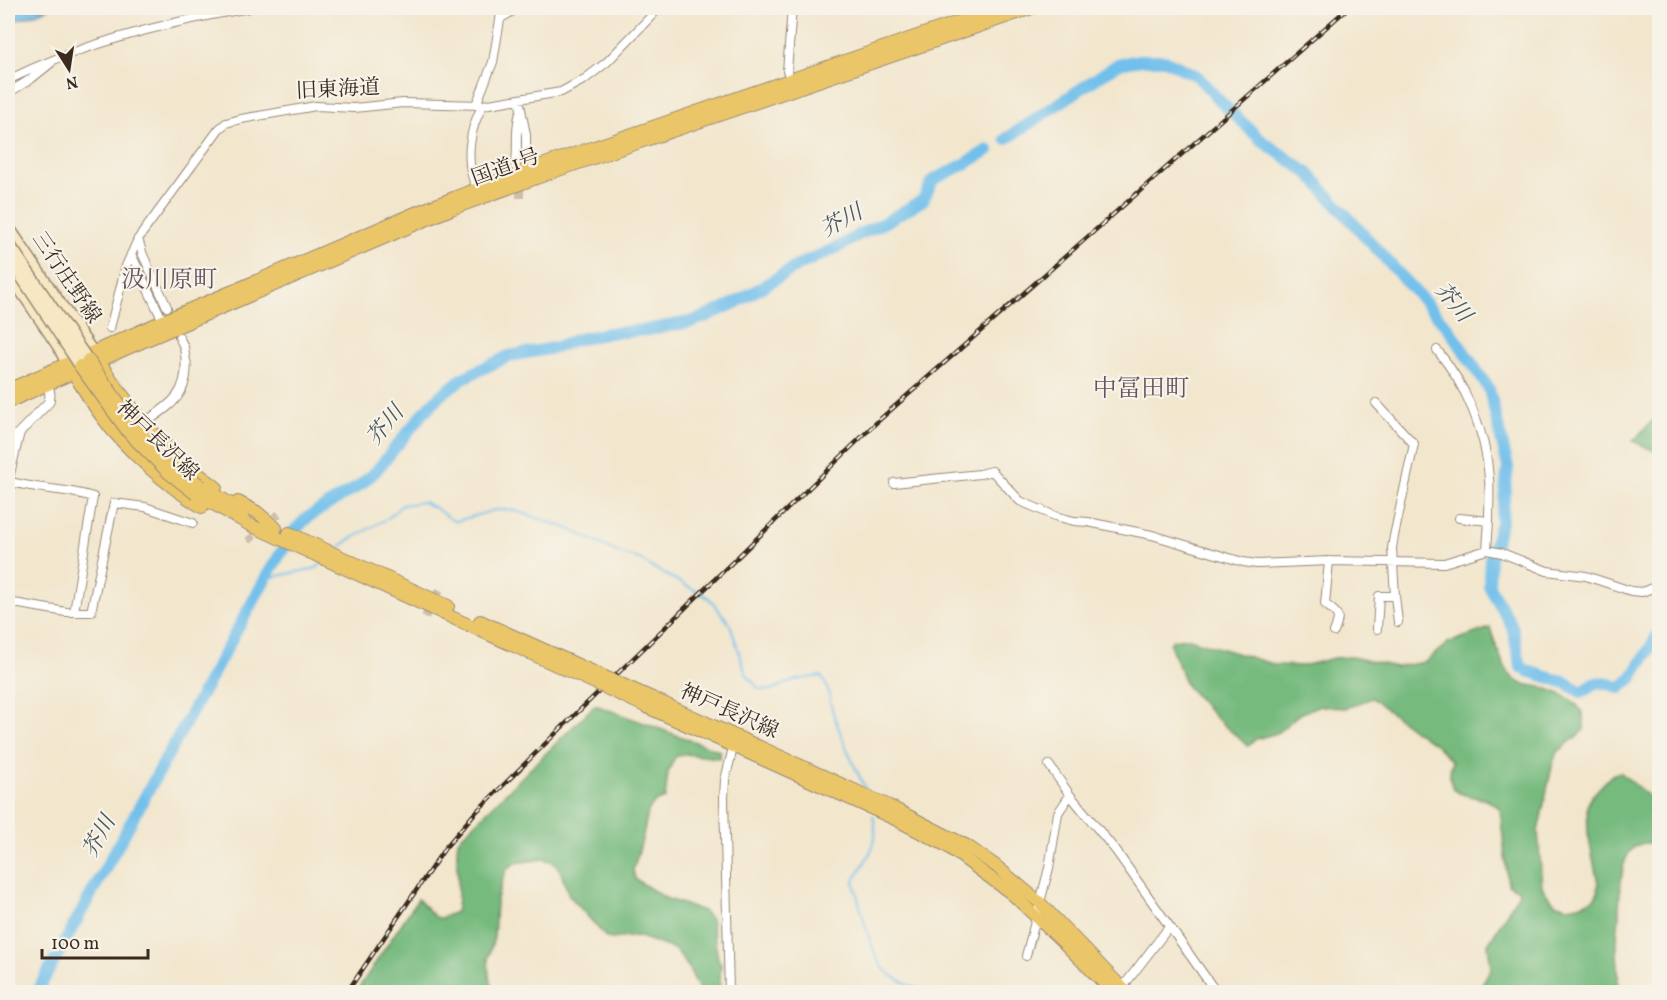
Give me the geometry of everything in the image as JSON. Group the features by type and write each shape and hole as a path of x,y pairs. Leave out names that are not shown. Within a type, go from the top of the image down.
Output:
{"main road":[{"name":"国道1号","path":"8,402 163,321 477,188 999,8"},
{"name":"国道1号","path":"8,390 83,363 451,209 558,170 1032,8"},
{"name":"三行庄野線","path":"8,226 83,363"},
{"name":"三行庄野線","path":"8,242 83,363"},
{"name":"三行庄野線","path":"8,257 83,363"},
{"path":"8,272 59,348 83,363"},
{"name":"神戸長沢線","path":"83,363 114,386 198,490 215,507 967,846 996,866 1040,903 1120,991"},
{"name":"神戸長沢線","path":"83,363 104,419 166,481 239,503 257,512 270,533"},
{"name":"神戸長沢線","path":"83,363 129,433 169,473 198,490"},
{"name":"神戸長沢線","path":"923,827 983,871 1120,991"}],"street":[{"path":"8,80 53,60 146,29 192,17 249,8"},
{"path":"477,188 472,175 473,126 493,62 502,8"},
{"path":"501,18 518,8"},
{"name":"旧東海道","path":"110,328 126,266 138,239 219,129 226,123 316,106 354,108 404,103 480,105 561,92 585,80 607,63 659,8"},
{"path":"791,80 787,71 792,8"},
{"path":"8,93 48,67 53,60"},
{"path":"519,99 520,149"},
{"path":"520,112 526,135 526,158 531,168"},
{"path":"513,175 516,164 516,126 520,112"},
{"path":"138,239 167,307"},
{"path":"131,254 163,321"},
{"path":"144,423 167,407 181,392 186,377 186,362 184,347 179,337"},
{"path":"1437,350 1453,369 1464,390 1478,429 1489,478 1491,551"},
{"path":"8,444 47,405 51,395 48,383"},
{"path":"1376,403 1414,444 1392,548 1398,622"},
{"path":"20,432 8,482 22,486 75,491 93,497 74,612"},
{"path":"894,483 992,471 1020,501 1074,521 1152,535 1257,564 1329,561 1444,563 1491,551 1547,571 1586,576 1632,591 1642,592 1659,585"},
{"path":"8,602 74,612 91,612 114,503 145,507 193,523"},
{"path":"1459,518 1489,520"},
{"path":"1329,561 1325,604 1340,619 1334,632"},
{"path":"1377,629 1379,596 1395,596"},
{"path":"729,993 724,798 725,780 735,742"},
{"path":"1049,765 1070,795 1107,839 1216,993"},
{"path":"1026,956 1049,868 1058,813 1070,795"},
{"path":"1120,991 1169,927"}],"green space":[{"path":"1659,414 1659,453 1633,441"},
{"path":"1490,628 1503,663 1514,679 1564,696 1574,702 1582,713 1584,730 1558,752 1553,762 1538,831 1542,887 1548,896 1557,904 1568,907 1594,899 1597,894 1598,883 1588,834 1587,806 1592,796 1612,775 1620,772 1659,805 1659,845 1646,843 1636,846 1624,863 1620,887 1617,942 1618,977 1616,987 1612,992 1477,992 1491,969 1488,944 1519,890 1508,885 1500,809 1482,799 1464,795 1452,786 1450,776 1452,761 1434,743 1372,698 1346,708 1317,706 1298,715 1277,733 1256,739 1248,746 1217,719 1186,685 1170,644 1173,640 1186,638 1276,665 1303,666 1334,658 1352,657 1396,667 1425,662 1448,643"},
{"path":"595,705 720,751 719,758 685,754 675,757 668,772 665,798 655,802 648,811 633,870 635,879 665,898 703,911 711,919 718,959 721,963 719,992 705,992 698,988 689,968 676,950 638,936 611,939 606,937 569,895 560,870 554,862 543,859 515,863 506,870 496,901 494,937 488,958 489,976 494,992 356,992 418,899 435,917 441,918 456,912 458,840"}],"water":[{"path":"8,8 50,8 8,22"}],"waterway":[{"name":"芥川","path":"1006,139 1118,64 1141,60 1165,60 1197,76 1262,141 1308,173 1449,329 1489,389 1508,467 1501,523 1490,559 1489,586 1512,626 1521,667 1566,683 1581,692 1600,682 1620,688 1632,678 1660,631"},
{"name":"芥川","path":"37,992 268,574 295,530 308,517 360,485 376,471 442,394 463,378 509,356 554,348 575,340 609,333 647,330 690,322 707,316 923,200 933,180 988,150"},
{"path":"337,549 388,518 402,505 423,502 457,521 495,510 513,510 567,528 621,554 640,559 709,598 730,624 746,674 759,689 771,690 795,680 821,676 826,685 841,735 866,790"},
{"path":"268,574 273,577 317,568 322,563"},
{"path":"873,816 874,844 854,881 866,928 875,953 885,970 926,992"}],"tunnel":[{"path":"520,151 520,198"},
{"path":"248,541 279,514"},
{"path":"425,617 440,590"}],"railway":[{"path":"347,992 445,848 474,814 551,738 877,422 1348,8"}],"district":[{"name":"汲川原町","path":"169,281"},
{"name":"中冨田町","path":"1141,390"}]}
